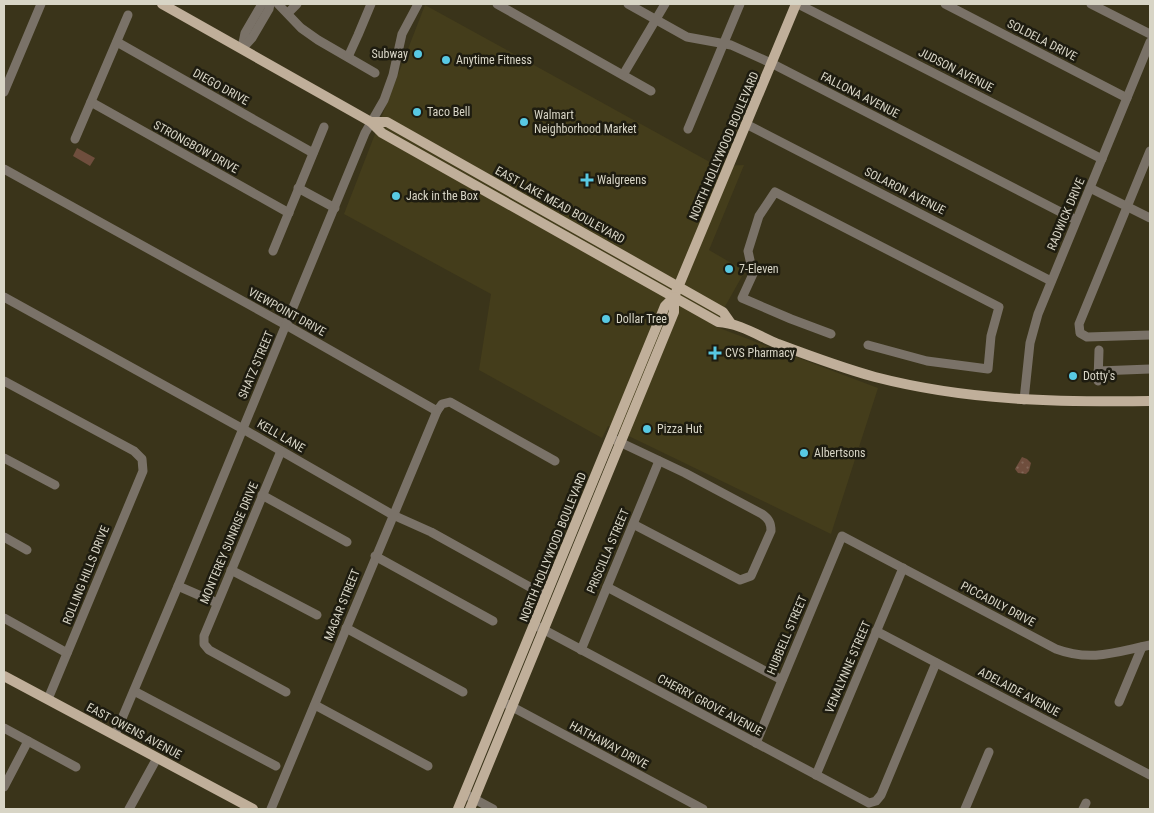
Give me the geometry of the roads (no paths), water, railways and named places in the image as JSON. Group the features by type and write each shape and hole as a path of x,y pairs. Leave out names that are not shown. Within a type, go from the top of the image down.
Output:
{"main road":[{"name":"EAST LAKE MEAD BOULEVARD","path":"162,4 371,122 382,133 718,322 730,322 807,355 875,377 934,390 1024,400 1150,401"},
{"name":"NORTH HOLLYWOOD BOULEVARD","path":"539,628 546,596 665,306 674,297 679,287 797,4"},
{"name":"EAST LAKE MEAD BOULEVARD","path":"371,122 387,122 723,312 730,322"},
{"path":"486,191 490,189 508,195 514,193"},
{"path":"538,221 546,220 574,234 586,234"},
{"name":"NORTH HOLLYWOOD BOULEVARD","path":"458,809 469,801 539,628 621,442 675,310 674,297"},
{"path":"637,374 647,378"},
{"name":"EAST OWENS AVENUE","path":"4,676 253,809"}],"street":[{"path":"4,92 7,76 41,4"},
{"path":"242,48 245,33 262,4"},
{"path":"242,48 252,38 270,4"},
{"path":"278,4 301,28 375,73"},
{"path":"288,13 297,4"},
{"path":"348,57 370,4"},
{"name":"SHATZ STREET","path":"115,735 371,122 384,100 393,75 402,34 418,4"},
{"path":"497,4 651,91"},
{"name":"FALLONA AVENUE","path":"628,4 687,37 723,43 771,63 1076,220"},
{"path":"623,76 665,4"},
{"path":"688,129 740,4"},
{"name":"JUDSON AVENUE","path":"797,4 1102,159"},
{"name":"SOLDELA DRIVE","path":"945,4 1127,98"},
{"path":"1091,4 1150,34"},
{"path":"75,138 128,15"},
{"name":"DIEGO DRIVE","path":"117,42 313,153"},
{"name":"RADWICK DRIVE","path":"1024,400 1030,343 1038,314 1150,42"},
{"name":"STRONGBOW DRIVE","path":"91,102 288,213"},
{"name":"SOLARON AVENUE","path":"746,124 1051,281"},
{"path":"273,251 324,127"},
{"path":"1150,151 1079,324 1080,333 1088,338 1150,335"},
{"name":"VIEWPOINT DRIVE","path":"4,169 437,411"},
{"path":"298,188 335,208"},
{"path":"1090,188 1150,218"},
{"path":"831,334 742,298 753,274 748,251 759,216 775,192 999,307 991,336 988,369 927,360 868,346"},
{"name":"KELL LANE","path":"4,296 393,515 431,532 546,596"},
{"path":"1098,381 1099,350"},
{"path":"1098,371 1150,369"},
{"name":"ROLLING HILLS DRIVE","path":"4,381 134,451 142,459 143,470 48,699"},
{"path":"437,411 442,404 450,402 555,461"},
{"name":"MAGAR STREET","path":"272,809 375,556 437,411"},
{"path":"611,438 762,514 768,518 771,524 771,531 751,576 745,580 740,580 633,524"},
{"name":"MONTEREY SUNRISE DRIVE","path":"281,451 204,636 204,644 209,650 286,692"},
{"path":"4,458 55,485"},
{"name":"PRISCILLA STREET","path":"580,650 659,461"},
{"path":"262,495 348,542"},
{"name":"PICCADILY DRIVE","path":"842,536 1056,649 1072,655 1099,656 1146,646"},
{"name":"HUBBELL STREET","path":"756,743 842,536"},
{"path":"4,537 27,550"},
{"path":"375,556 493,621"},
{"name":"VENALYNNE STREET","path":"816,775 902,568"},
{"path":"231,570 317,614"},
{"path":"178,586 218,603"},
{"path":"607,587 782,680"},
{"path":"4,618 67,652"},
{"path":"346,628 462,692"},
{"name":"CHERRY GROVE AVENUE","path":"539,628 869,803 876,801 880,795 936,663"},
{"name":"ADELAIDE AVENUE","path":"876,631 1150,776"},
{"path":"1119,702 1146,646"},
{"path":"134,691 276,766"},
{"name":"HATHAWAY DRIVE","path":"508,704 703,809"},
{"path":"315,705 428,766"},
{"path":"4,728 76,767"},
{"path":"4,787 28,741"},
{"path":"965,809 989,752"},
{"path":"134,808 157,758"},
{"path":"469,801 493,809"}],"place":[{"name":"Subway","path":"418,54"},
{"name":"Anytime Fitness","path":"446,60"},
{"name":"Taco Bell","path":"417,112"},
{"name":"Walmart Neighborhood Market","path":"524,122"},
{"name":"Walgreens","path":"587,180"},
{"name":"Jack in the Box","path":"396,196"},
{"name":"7-Eleven","path":"729,269"},
{"name":"Dollar Tree","path":"606,319"},
{"name":"CVS Pharmacy","path":"715,353"},
{"name":"Dotty's","path":"1073,376"},
{"name":"Pizza Hut","path":"647,429"},
{"name":"Albertsons","path":"804,453"}]}
